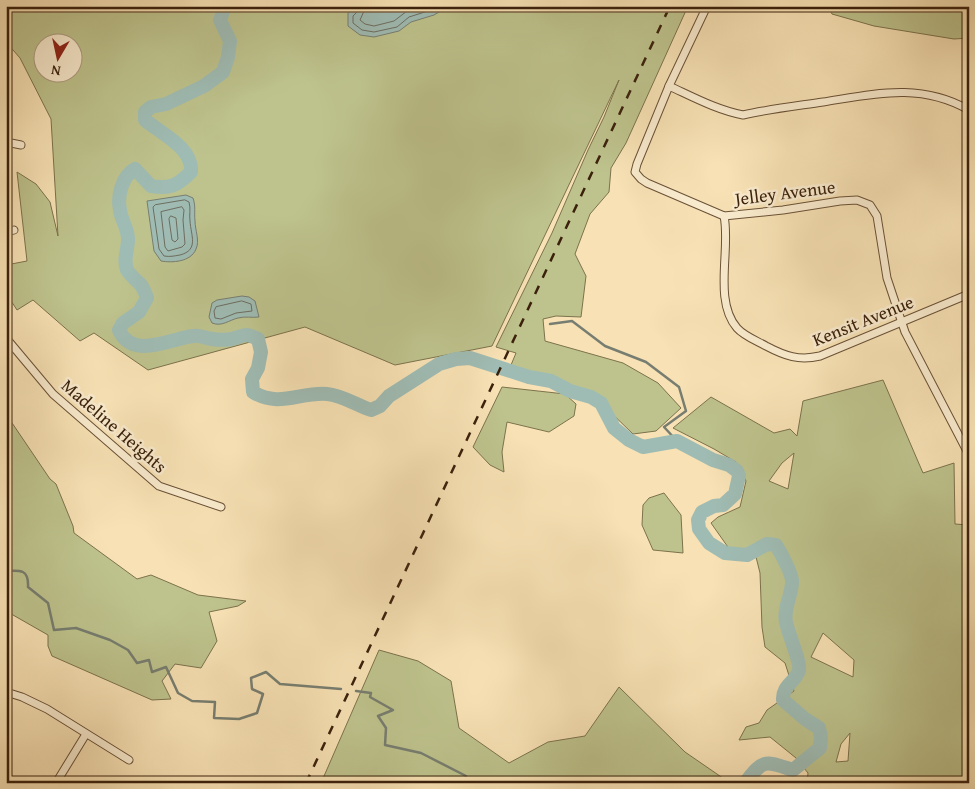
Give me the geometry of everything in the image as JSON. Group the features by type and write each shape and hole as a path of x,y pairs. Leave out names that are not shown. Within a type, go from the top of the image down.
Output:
{"street":[{"path":"707,6 669,86 706,104 743,115 893,91 926,94 944,98 969,110"},
{"name":"Jelley Avenue","path":"669,86 637,164 635,172 641,180 724,216 783,210 840,201 857,200 870,205 878,216 887,278 901,322 969,455"},
{"path":"6,142 22,145"},
{"name":"Kensit Avenue","path":"724,216 724,276 729,317 738,329 750,337 791,357 807,360 820,356 969,294"},
{"path":"6,232 14,230"},
{"name":"Madeline Heights","path":"6,338 53,394 159,486 222,507"},
{"path":"6,692 48,709 129,760"},
{"path":"56,783 86,734"}],"green space":[{"path":"6,6 688,6 626,143 611,168 609,192 590,214 575,254 586,276 581,317 556,316 543,319 545,341 623,363 658,383 681,408 656,431 633,434 589,394 518,370 511,365 516,353 496,347 552,233 619,80 492,346 395,365 305,327 148,370 94,333 80,341 33,300 17,310 6,293 6,265 27,261 17,172 36,184 50,202 58,236 51,119 32,82 82,82 82,32 32,32 32,82 20,58 6,42"},
{"path":"828,6 957,6 969,14 969,38 954,39 874,26 832,14"},
{"path":"883,380 923,473 954,463 955,524 969,525 969,783 807,783 808,773 796,758 770,737 739,740 746,727 759,723 767,710 794,691 785,663 765,647 762,627 760,573 754,549 730,550 711,523 718,517 740,507 746,481 736,462 673,428 711,397 774,433 790,429 797,436 803,401","holes":["794,453 788,489 769,481 782,463","823,633 854,660 853,677 811,657","850,733 848,761 836,762 841,744"]},
{"path":"502,387 565,394 576,404 574,416 549,432 507,422 502,452 504,472 490,465 473,447"},
{"path":"6,414 50,479 56,484 74,533 137,579 151,575 198,595 246,601 238,606 209,612 217,641 201,668 175,664 162,681 171,699 152,700 52,656 48,646 48,635 6,611"},
{"path":"664,493 681,515 683,553 653,550 642,525 643,505 649,498"},
{"path":"379,650 418,661 451,681 459,728 509,763 548,742 585,736 619,687 685,752 730,783 321,783"}],"water":[{"path":"356,6 445,6 444,9 434,15 411,22 399,31 374,37 360,35 348,26 348,13"},
{"path":"186,195 193,198 194,201 196,249 186,259 176,262 161,261 154,251 147,201"},
{"path":"242,296 249,297 255,301 259,317 241,317 225,323 212,323 209,317 212,303 217,300"}],"waterway":[{"path":"225,6 220,20 230,41 228,57 223,72 204,86 166,104 151,107 145,112 145,120 168,136 182,149 190,163 191,172 182,181 168,187 158,187 151,186 135,169 130,172 121,187 119,205 128,239 126,266 128,272 142,287 147,298 139,312 123,323 119,330 125,339 133,344 142,346 193,336 222,340 250,335 258,339 261,352 258,368 252,379 253,392 262,397 272,399 327,394 343,398 371,410 380,406 389,396 439,364 456,359 470,358 529,377 551,381 570,391 591,397 601,403 614,428 629,440 643,447 677,441 713,460 729,465 737,471 739,476 735,494 723,505 714,506 702,512 698,520 699,529 709,543 725,553 747,555 767,544 776,545 778,548 792,580 785,617 799,666 795,678 783,695 783,700 819,728 821,737 820,748 793,770 766,764 757,769 745,783"},
{"path":"550,324 572,321 605,346 646,362 679,387 686,411 664,427 677,441"},
{"path":"6,571 19,571 25,574 28,587 48,603 54,630 76,628 110,640 128,650 137,663 149,660 152,672 166,667 178,693 192,701 215,702 214,718 239,719 257,713 263,694 252,689 251,678 266,672 280,684 341,689"},
{"path":"356,691 371,693 370,697 393,710 378,716 386,728 385,745 421,753 466,776 462,783"}],"railway":[{"path":"306,783 670,6"}]}
